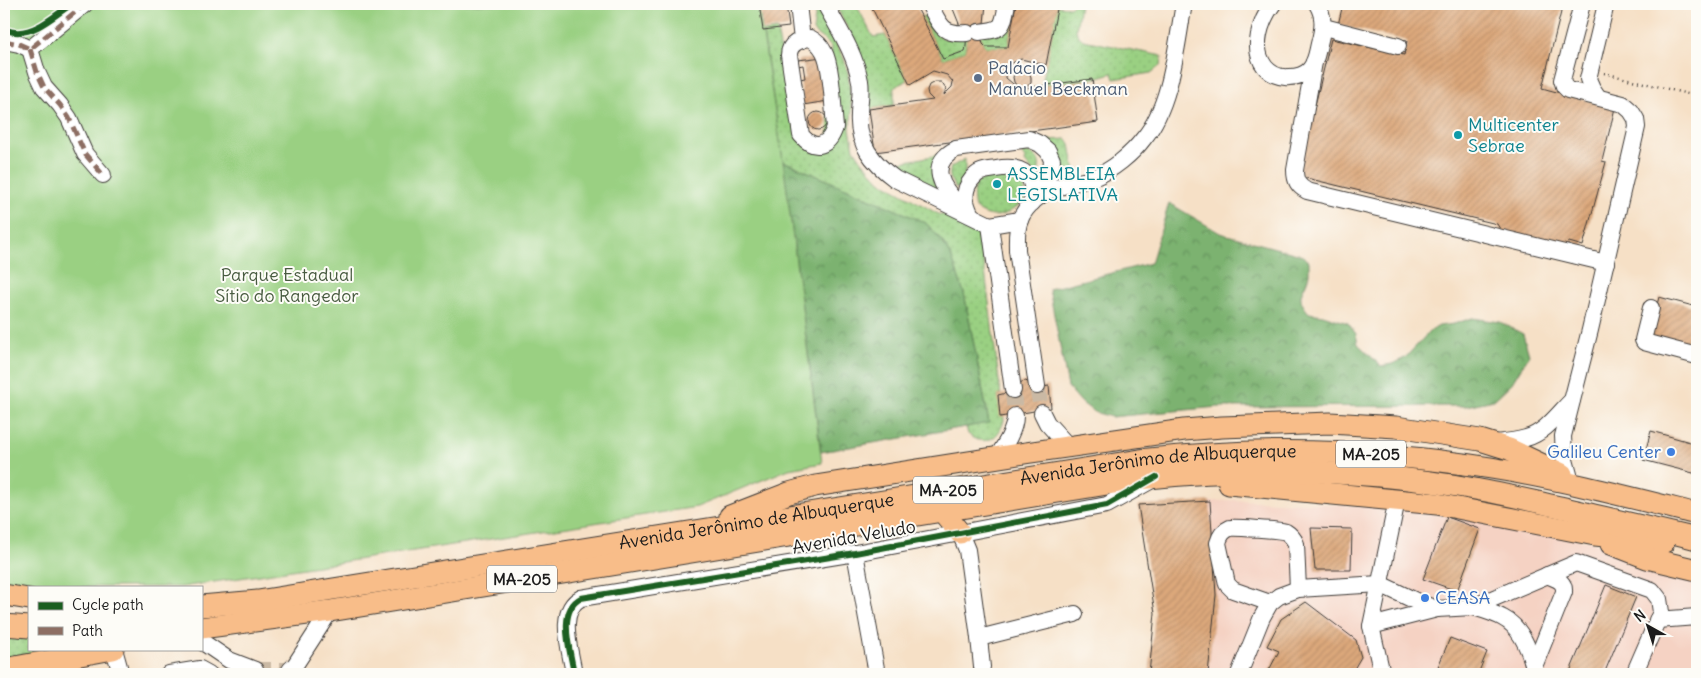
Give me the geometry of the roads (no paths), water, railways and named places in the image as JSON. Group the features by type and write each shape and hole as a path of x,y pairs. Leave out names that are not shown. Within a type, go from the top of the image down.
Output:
{"main road":[{"path":"690,531 789,493 815,486 1068,446 1184,430 1222,427 1330,423 1396,427 1494,443 1570,478"},
{"name":"Avenida Jerônimo de Albuquerque","path":"202,606 258,601 1140,460 1236,451 1336,451 1492,468 1598,490 1697,514"},
{"name":"Avenida Jerônimo de Albuquerque","path":"202,628 330,611 1156,478 1226,473 1325,473 1377,476 1476,489 1697,538"},
{"name":"Avenida Jerônimo de Albuquerque","path":"1156,478 1455,507 1595,535"},
{"name":"MA-205","path":"1570,478 1598,490"},
{"path":"768,501 759,510 756,520 757,528 762,534 772,539"},
{"path":"942,511 960,533"},
{"path":"1595,535 1697,545"},
{"path":"1595,535 1618,548 1697,570"},
{"path":"4,595 28,599"},
{"path":"4,602 28,603"},
{"path":"202,635 271,620"},
{"path":"4,625 28,627"},
{"path":"14,670 109,650"}],"street":[{"path":"30,49 85,4"},
{"path":"798,4 802,40"},
{"path":"825,4 856,63 860,82 859,133 872,159 895,179 990,225 1020,220"},
{"path":"929,4 943,28 954,34 997,30 1002,26 1008,4"},
{"path":"1032,203 1043,194 1054,189 1093,178 1109,170 1144,138 1154,124 1162,107 1170,78 1184,4"},
{"path":"1265,4 1258,44 1259,56 1267,70 1299,86 1308,102"},
{"path":"1263,22 1273,4"},
{"path":"1318,4 1324,27 1314,62 1295,170 1295,180 1299,186 1307,191 1606,263"},
{"path":"1570,478 1564,456 1563,436 1606,263 1637,127 1636,119 1623,104 1568,90 1564,86 1562,80 1582,4"},
{"path":"1598,97 1588,79 1606,4"},
{"path":"1324,27 1398,46"},
{"path":"810,38 816,41 828,62 835,126 832,137 826,143 819,145 811,144 801,134 789,50 792,45 802,40 810,38"},
{"path":"4,41 19,44 30,49 44,87 69,118 85,154 103,175"},
{"path":"1285,78 1301,75 1309,70 1314,62"},
{"path":"972,216 950,197 943,188 939,169 942,160 949,153 956,149 1029,139 1040,144 1048,151 1052,160 1051,172 1020,220 1017,238 1017,250 1037,386"},
{"path":"972,216 966,205 965,198 968,184 978,172 1010,166 1022,169 1030,181 1034,192 1032,203"},
{"path":"990,225 1013,390"},
{"path":"1651,308 1644,342 1697,356"},
{"path":"1494,443 1526,438 1538,432 1572,400"},
{"path":"1042,413 1047,423 1068,446"},
{"path":"997,457 1007,441 1016,416"},
{"name":"Avenida Veludo","path":"574,674 566,617 570,608 576,601 582,598 855,554 1107,505 1156,478"},
{"path":"1382,674 1371,626 1397,500"},
{"path":"1270,603 1233,590 1227,584 1218,543 1219,536 1232,527 1285,532 1293,538 1296,544 1298,589"},
{"path":"960,533 967,550 982,667"},
{"path":"855,554 877,674"},
{"path":"1371,626 1437,609 1474,607 1576,563 1652,590 1656,594 1661,612 1634,674"},
{"path":"1532,671 1564,592 1560,580 1547,575"},
{"path":"1239,674 1262,617 1270,603 1279,596 1298,589 1380,584 1437,609"},
{"path":"1474,607 1504,618 1509,622 1526,645 1532,671"},
{"path":"290,670 296,665 330,611"},
{"path":"979,638 1075,614"},
{"path":"1658,620 1697,617"},
{"path":"202,642 230,667 255,670"},
{"path":"114,650 121,674"},
{"path":"169,674 200,669 209,674"}],"tunnel":[{"path":"1037,386 1042,413"},
{"path":"1013,390 1015,416"},
{"path":"255,670 290,670"}],"place":[{"name":"Palácio Manuel Beckman","path":"978,78"},
{"name":"Multicenter Sebrae","path":"1458,135"},
{"name":"ASSEMBLEIA LEGISLATIVA","path":"997,184"},
{"name":"Galileu Center","path":"1671,452"},
{"name":"CEASA","path":"1425,598"}],"park label":[{"name":"Parque Estadual Sítio do Rangedor","path":"287,285"}]}
